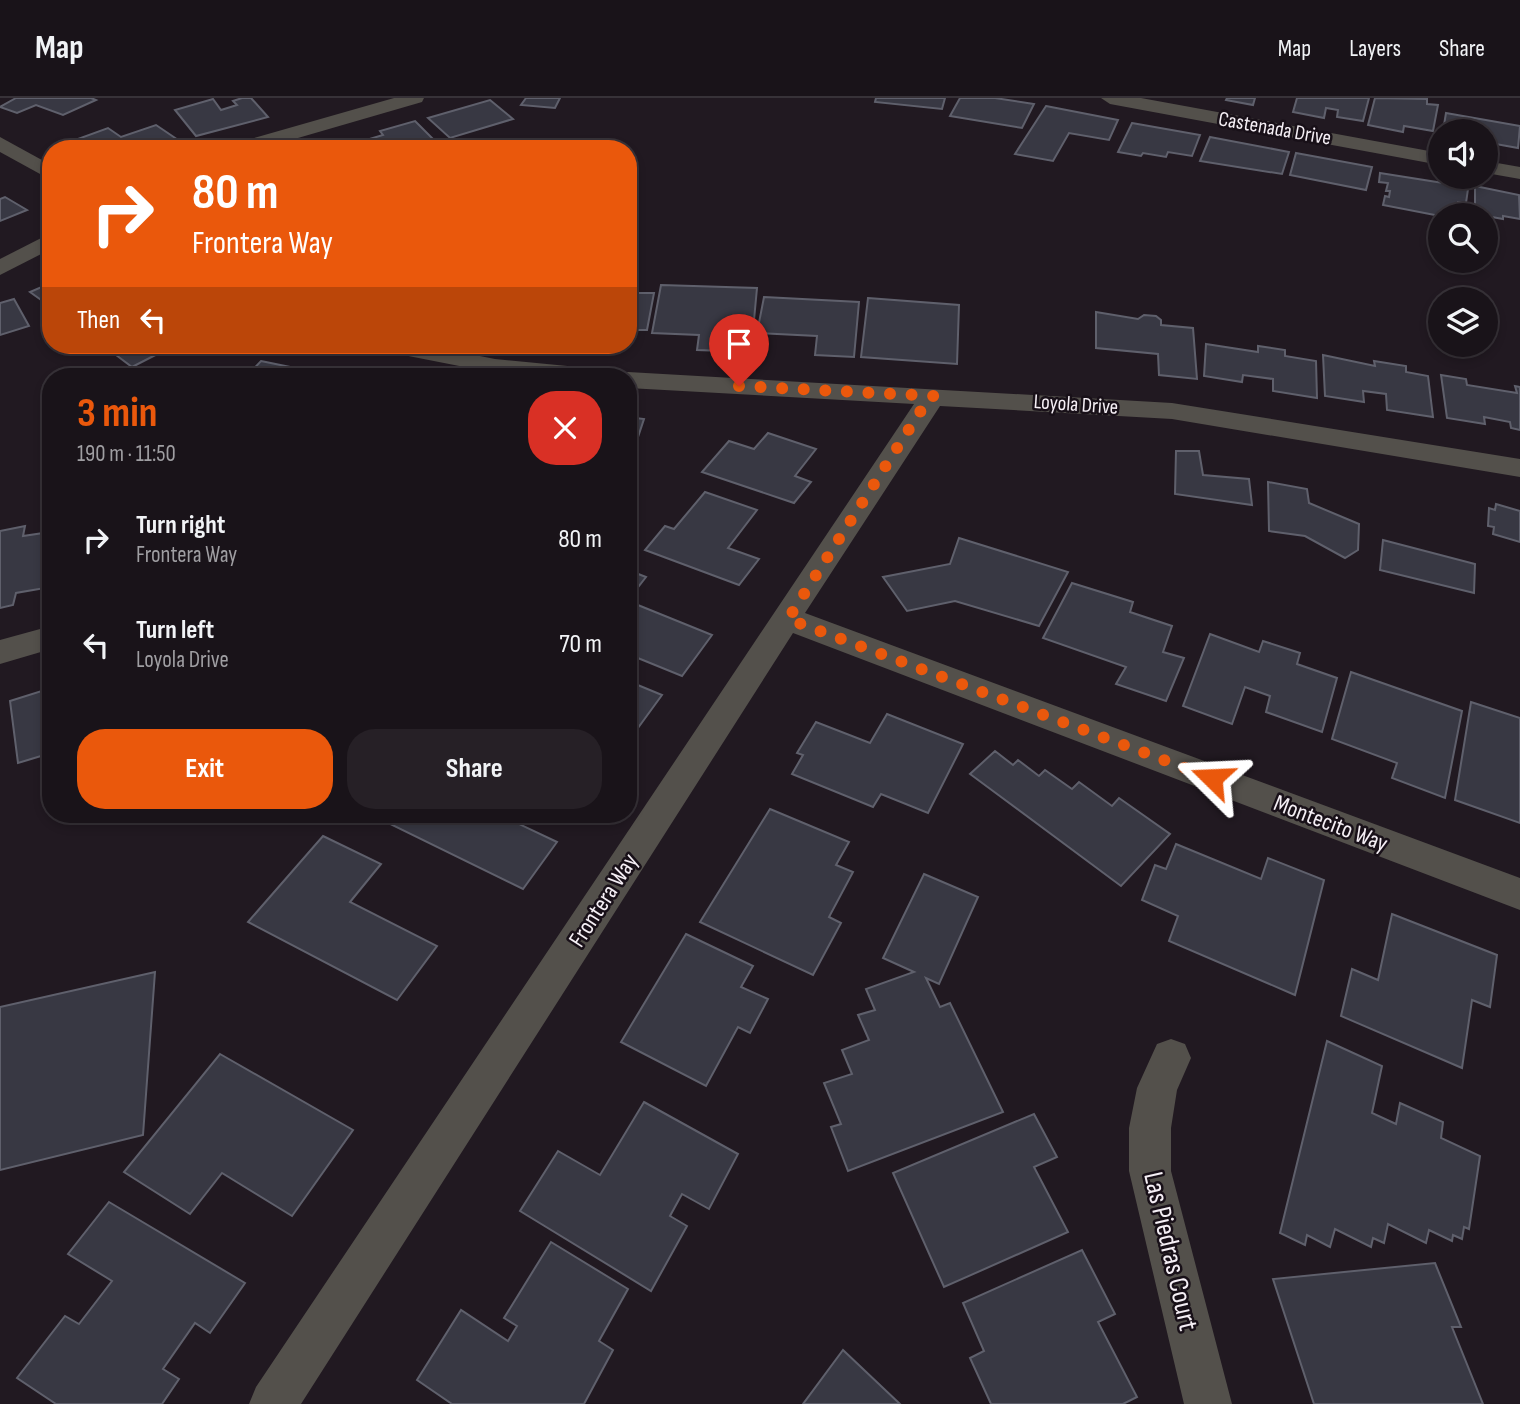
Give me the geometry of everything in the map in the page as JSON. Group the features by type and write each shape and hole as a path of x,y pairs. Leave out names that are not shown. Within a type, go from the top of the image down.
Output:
{"street":[{"path":"268,140 415,98"},
{"name":"Castenada Drive","path":"1110,98 1428,157"},
{"path":"0,143 42,169"},
{"path":"1498,169 1520,173"},
{"path":"0,268 42,245"},
{"path":"425,354 514,368"},
{"path":"417,368 429,355"},
{"name":"Loyola Drive","path":"637,380 1172,411 1520,468"},
{"name":"Frontera Way","path":"273,1404 788,619 920,412 934,396"},
{"name":"Montecito Way","path":"788,619 1520,894"},
{"path":"0,652 42,640"},
{"name":"Las Piedras Court","path":"1171,1058 1157,1088 1150,1128 1150,1171 1208,1404"}],"building":[{"path":"16,98 96,100 63,115 36,105 17,113 0,107"},
{"path":"251,98 268,117 196,136 175,110 213,99 221,110 237,105 233,101"},
{"path":"526,98 560,98 555,108 521,105"},
{"path":"876,98 945,98 942,109 875,102"},
{"path":"960,98 995,98 1034,104 1022,128 950,116"},
{"path":"1255,98 1253,105 1226,100"},
{"path":"1297,98 1369,98 1363,121 1337,117 1338,110 1326,108 1324,118 1293,112"},
{"path":"1375,98 1427,99 1427,104 1438,105 1435,119 1428,119 1428,130 1404,126 1403,132 1368,125"},
{"path":"490,100 513,119 450,138 428,118"},
{"path":"1046,106 1118,120 1109,140 1069,133 1053,161 1015,154"},
{"path":"1446,113 1480,119 1445,119"},
{"path":"415,121 434,140 366,140 383,135 380,131"},
{"path":"1498,122 1520,126 1518,148 1498,144"},
{"path":"1132,123 1200,135 1192,156 1168,152 1166,157 1143,153 1141,156 1118,152"},
{"path":"156,125 178,140 75,140 108,128 121,137"},
{"path":"1210,137 1289,152 1282,174 1200,161"},
{"path":"1296,153 1372,167 1366,190 1290,175"},
{"path":"1380,173 1428,181 1428,189 1468,189 1466,203 1428,203 1428,214 1383,205 1385,196 1389,197 1390,191 1386,191 1388,183 1379,182"},
{"path":"1475,189 1519,195 1520,219 1503,216 1503,219 1498,218 1498,203 1475,203"},
{"path":"5,197 27,210 0,221 0,199"},
{"path":"661,285 757,288 751,352 697,350 699,335 652,333"},
{"path":"42,287 42,301 30,292"},
{"path":"637,293 654,293 647,330 637,330"},
{"path":"764,297 859,302 854,357 815,355 817,336 757,333"},
{"path":"868,298 959,305 957,364 861,357"},
{"path":"14,299 29,326 0,335 0,303"},
{"path":"1096,312 1138,319 1144,315 1156,316 1161,320 1161,325 1193,328 1197,379 1159,375 1158,354 1096,348"},
{"path":"1206,344 1258,352 1258,346 1285,350 1285,356 1316,361 1317,398 1273,391 1273,379 1243,375 1242,382 1204,376"},
{"path":"118,354 157,354 132,367 116,355"},
{"path":"1323,355 1375,366 1374,361 1406,366 1406,372 1428,376 1433,417 1387,410 1386,394 1363,391 1364,402 1325,396"},
{"path":"261,361 295,368 254,368"},
{"path":"1441,375 1466,379 1467,385 1517,393 1515,386 1520,387 1520,430 1511,428 1510,422 1484,417 1485,424 1447,418"},
{"path":"637,418 644,419 637,440"},
{"path":"768,433 816,449 795,476 811,482 794,503 702,472 729,441 754,449"},
{"path":"1176,451 1199,451 1203,475 1249,479 1252,505 1175,494"},
{"path":"1268,482 1307,489 1309,503 1359,524 1358,550 1345,558 1305,536 1269,531"},
{"path":"705,492 757,510 728,548 759,559 739,585 645,550 665,526 674,529"},
{"path":"1496,504 1520,511 1520,542 1493,534 1494,527 1488,526 1489,508 1495,510"},
{"path":"25,526 23,536 42,533 42,589 16,593 13,605 0,608 0,531"},
{"path":"959,538 1068,572 1039,626 955,601 907,611 883,577 950,564"},
{"path":"1383,540 1475,564 1474,593 1380,570"},
{"path":"637,574 646,577 637,588"},
{"path":"1072,583 1133,602 1130,612 1172,626 1163,652 1184,658 1166,701 1116,684 1126,667 1043,638"},
{"path":"637,605 712,635 682,676 637,658"},
{"path":"1210,634 1259,652 1263,641 1300,653 1297,664 1337,678 1322,732 1266,712 1270,696 1245,687 1232,724 1183,706"},
{"path":"1351,672 1462,711 1445,798 1392,778 1397,763 1332,739"},
{"path":"637,685 662,695 637,729"},
{"path":"42,691 42,756 18,763 10,701"},
{"path":"1471,702 1520,718 1520,823 1455,800"},
{"path":"887,714 963,744 928,813 881,794 873,807 792,774 803,755 797,753 816,722 870,743"},
{"path":"995,751 1013,765 1018,760 1039,776 1045,770 1072,789 1079,782 1112,806 1119,798 1170,834 1121,886 970,774"},
{"path":"770,809 849,842 836,865 853,872 829,917 841,923 813,975 700,922"},
{"path":"388,823 517,823 557,842 523,889"},
{"path":"323,836 381,864 350,902 437,946 397,1000 248,922"},
{"path":"1176,844 1261,879 1268,858 1324,880 1295,995 1169,941 1178,916 1142,900 1155,865 1166,869"},
{"path":"924,874 978,897 939,984 926,978 940,1007 950,1003 1003,1112 848,1171 831,1127 841,1124 824,1083 852,1074 842,1050 869,1040 858,1015 875,1010 866,989 914,972 883,958"},
{"path":"1392,914 1497,955 1490,1007 1472,1000 1462,1068 1341,1016 1352,969 1378,980"},
{"path":"686,934 753,966 741,987 768,999 750,1033 738,1027 706,1086 621,1042"},
{"path":"155,972 143,1135 0,1170 0,1007"},
{"path":"1327,1041 1382,1066 1372,1113 1396,1124 1400,1103 1443,1122 1441,1138 1480,1156 1469,1229 1464,1227 1462,1239 1453,1235 1452,1241 1429,1230 1426,1243 1388,1224 1384,1243 1373,1238 1371,1247 1335,1229 1330,1247 1307,1235 1305,1245 1280,1233"},
{"path":"220,1054 353,1130 292,1216 222,1173 190,1214 124,1172"},
{"path":"644,1102 738,1154 709,1209 682,1194 670,1216 687,1226 651,1291 520,1211 558,1151 600,1175"},
{"path":"1034,1114 1057,1157 1034,1167 1068,1232 944,1287 893,1173"},
{"path":"109,1202 245,1283 210,1333 195,1323 163,1369 179,1379 162,1404 56,1404 17,1378 65,1316 79,1324 112,1281 68,1254"},
{"path":"551,1242 628,1289 599,1341 613,1350 584,1404 452,1404 417,1380 461,1310 508,1341 517,1326 504,1318"},
{"path":"1082,1250 1115,1314 1098,1322 1137,1397 1123,1404 991,1404 970,1358 984,1351 963,1303"},
{"path":"1435,1263 1461,1327 1452,1327 1483,1404 1314,1404 1273,1279"},
{"path":"843,1350 900,1404 803,1404"}],"route":[{"path":"739,386 934,396 920,412 788,619 1212,778"}]}
